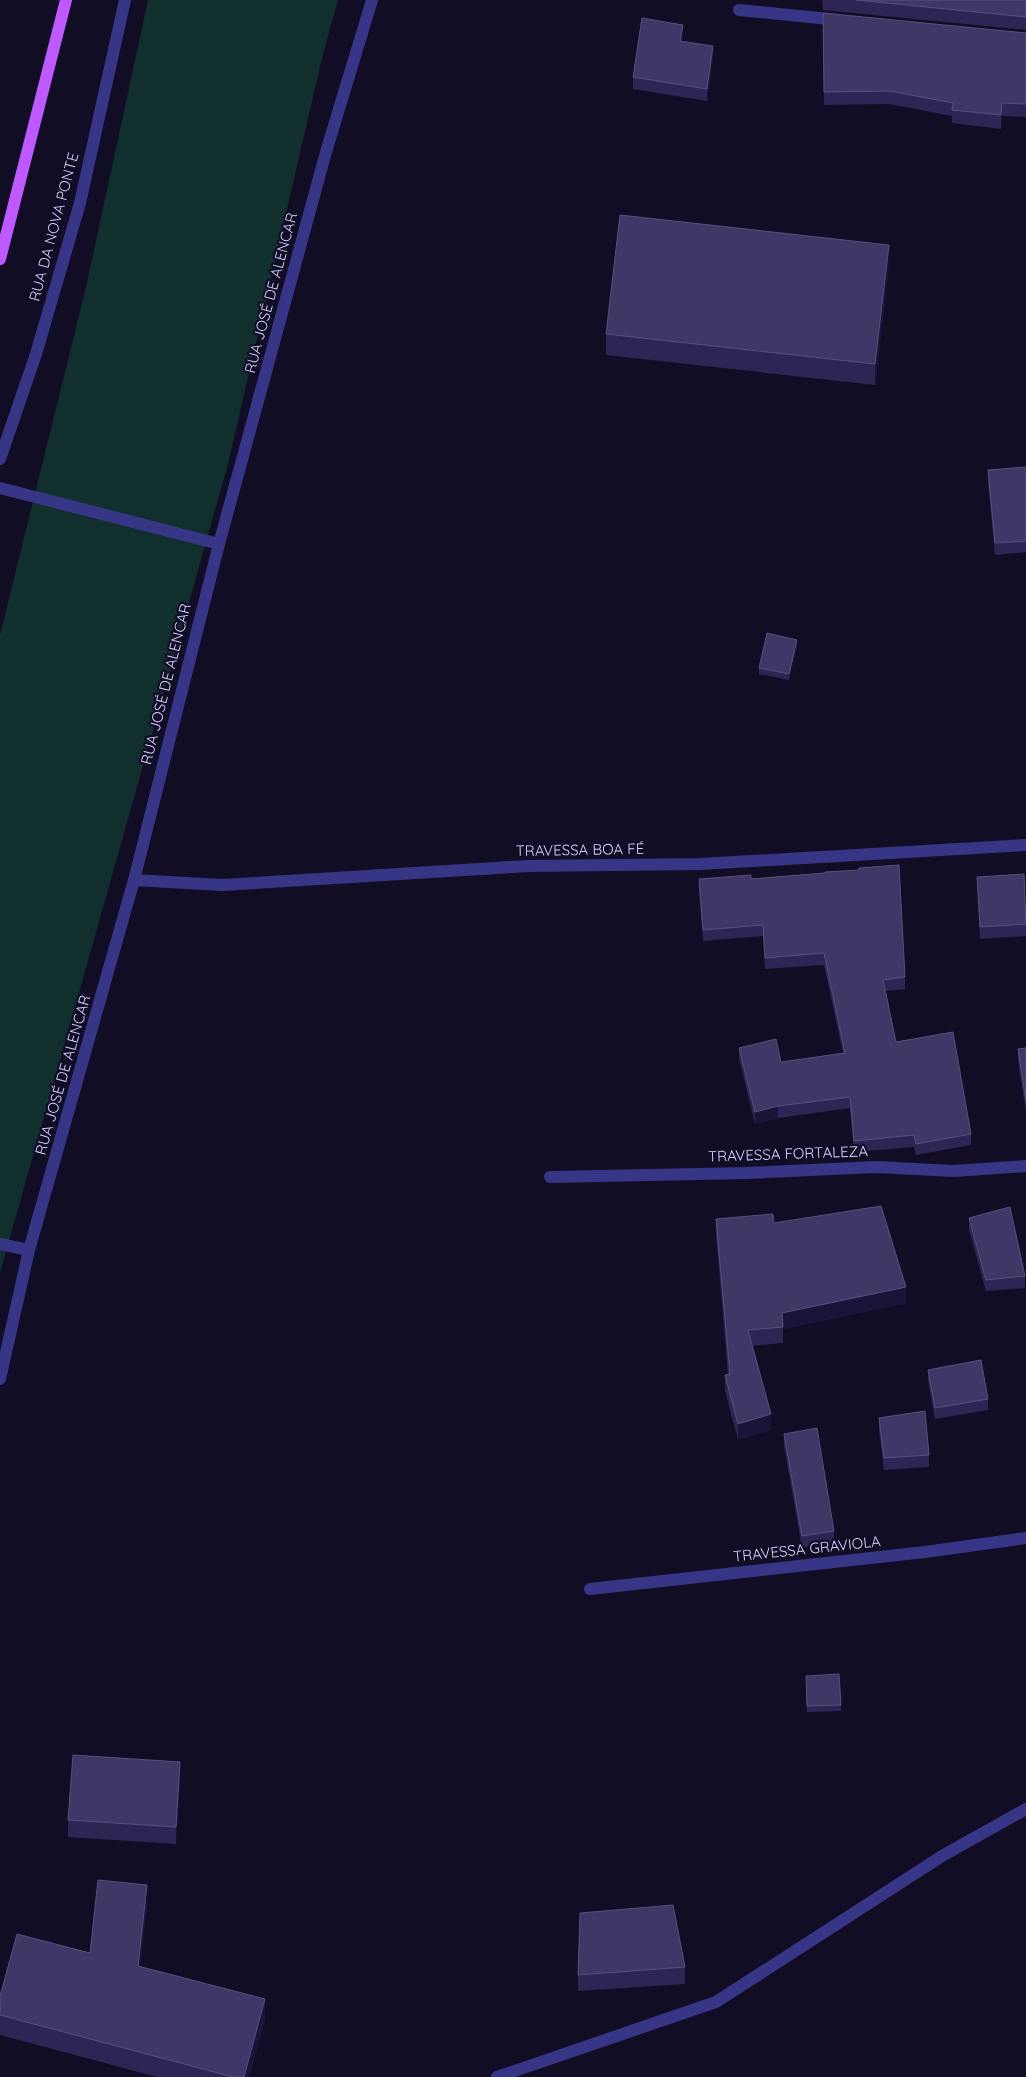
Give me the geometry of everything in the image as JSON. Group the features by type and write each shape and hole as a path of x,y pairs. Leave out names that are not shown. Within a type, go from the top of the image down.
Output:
{"main road":[{"path":"0,259 3,231 66,0"}],"street":[{"name":"RUA DA NOVA PONTE","path":"0,459 36,354 80,203 125,0"},
{"name":"RUA JOSÉ DE ALENCAR","path":"0,1379 29,1250 134,880 219,544 326,152 372,0"},
{"path":"738,10 848,21"},
{"path":"0,488 219,544"},
{"name":"TRAVESSA BOA FÉ","path":"134,880 222,885 528,866 700,864 1026,845"},
{"name":"TRAVESSA FORTALEZA","path":"550,1177 876,1167 954,1171 1026,1166"},
{"path":"0,1244 29,1250"},
{"name":"TRAVESSA GRAVIOLA","path":"590,1588 926,1552 1026,1538"},
{"path":"497,2077 716,2002 942,1856 1026,1809"}],"green space":[{"path":"148,0 338,0 322,58 228,464 0,1273 0,635 86,287"}],"building":[{"path":"856,0 1026,0 1026,17"},
{"path":"823,13 1026,33 1026,104 1002,103 1001,115 952,110 953,103 889,91 824,92"},
{"path":"642,18 683,25 680,41 713,46 707,89 633,77"},
{"path":"620,215 889,245 875,364 606,334"},
{"path":"1026,467 1026,541 995,543 988,470"},
{"path":"767,633 797,640 789,674 759,668"},
{"path":"899,865 905,977 883,980 896,1042 953,1032 971,1134 916,1144 914,1135 854,1141 850,1097 778,1106 755,1112 739,1048 776,1039 781,1062 845,1053 824,953 765,958 763,925 703,930 699,879 751,875 751,879"},
{"path":"1024,874 1026,924 980,927 977,877"},
{"path":"1026,1048 1026,1101 1018,1049"},
{"path":"881,1206 906,1287 782,1313 783,1327 748,1330 771,1414 738,1424 725,1375 730,1374 716,1219 773,1214 774,1223"},
{"path":"1010,1207 1025,1276 986,1280 969,1218"},
{"path":"981,1360 988,1399 935,1408 928,1370"},
{"path":"925,1411 929,1455 884,1458 879,1418"},
{"path":"817,1428 834,1531 802,1536 784,1434"},
{"path":"839,1674 841,1705 807,1706 806,1676"},
{"path":"73,1755 180,1762 176,1827 68,1820"},
{"path":"98,1880 147,1885 138,1966 265,1999 244,2077 233,2077 0,2015 0,1996 17,1934 90,1953"},
{"path":"673,1905 685,1967 578,1975 580,1913"}]}
